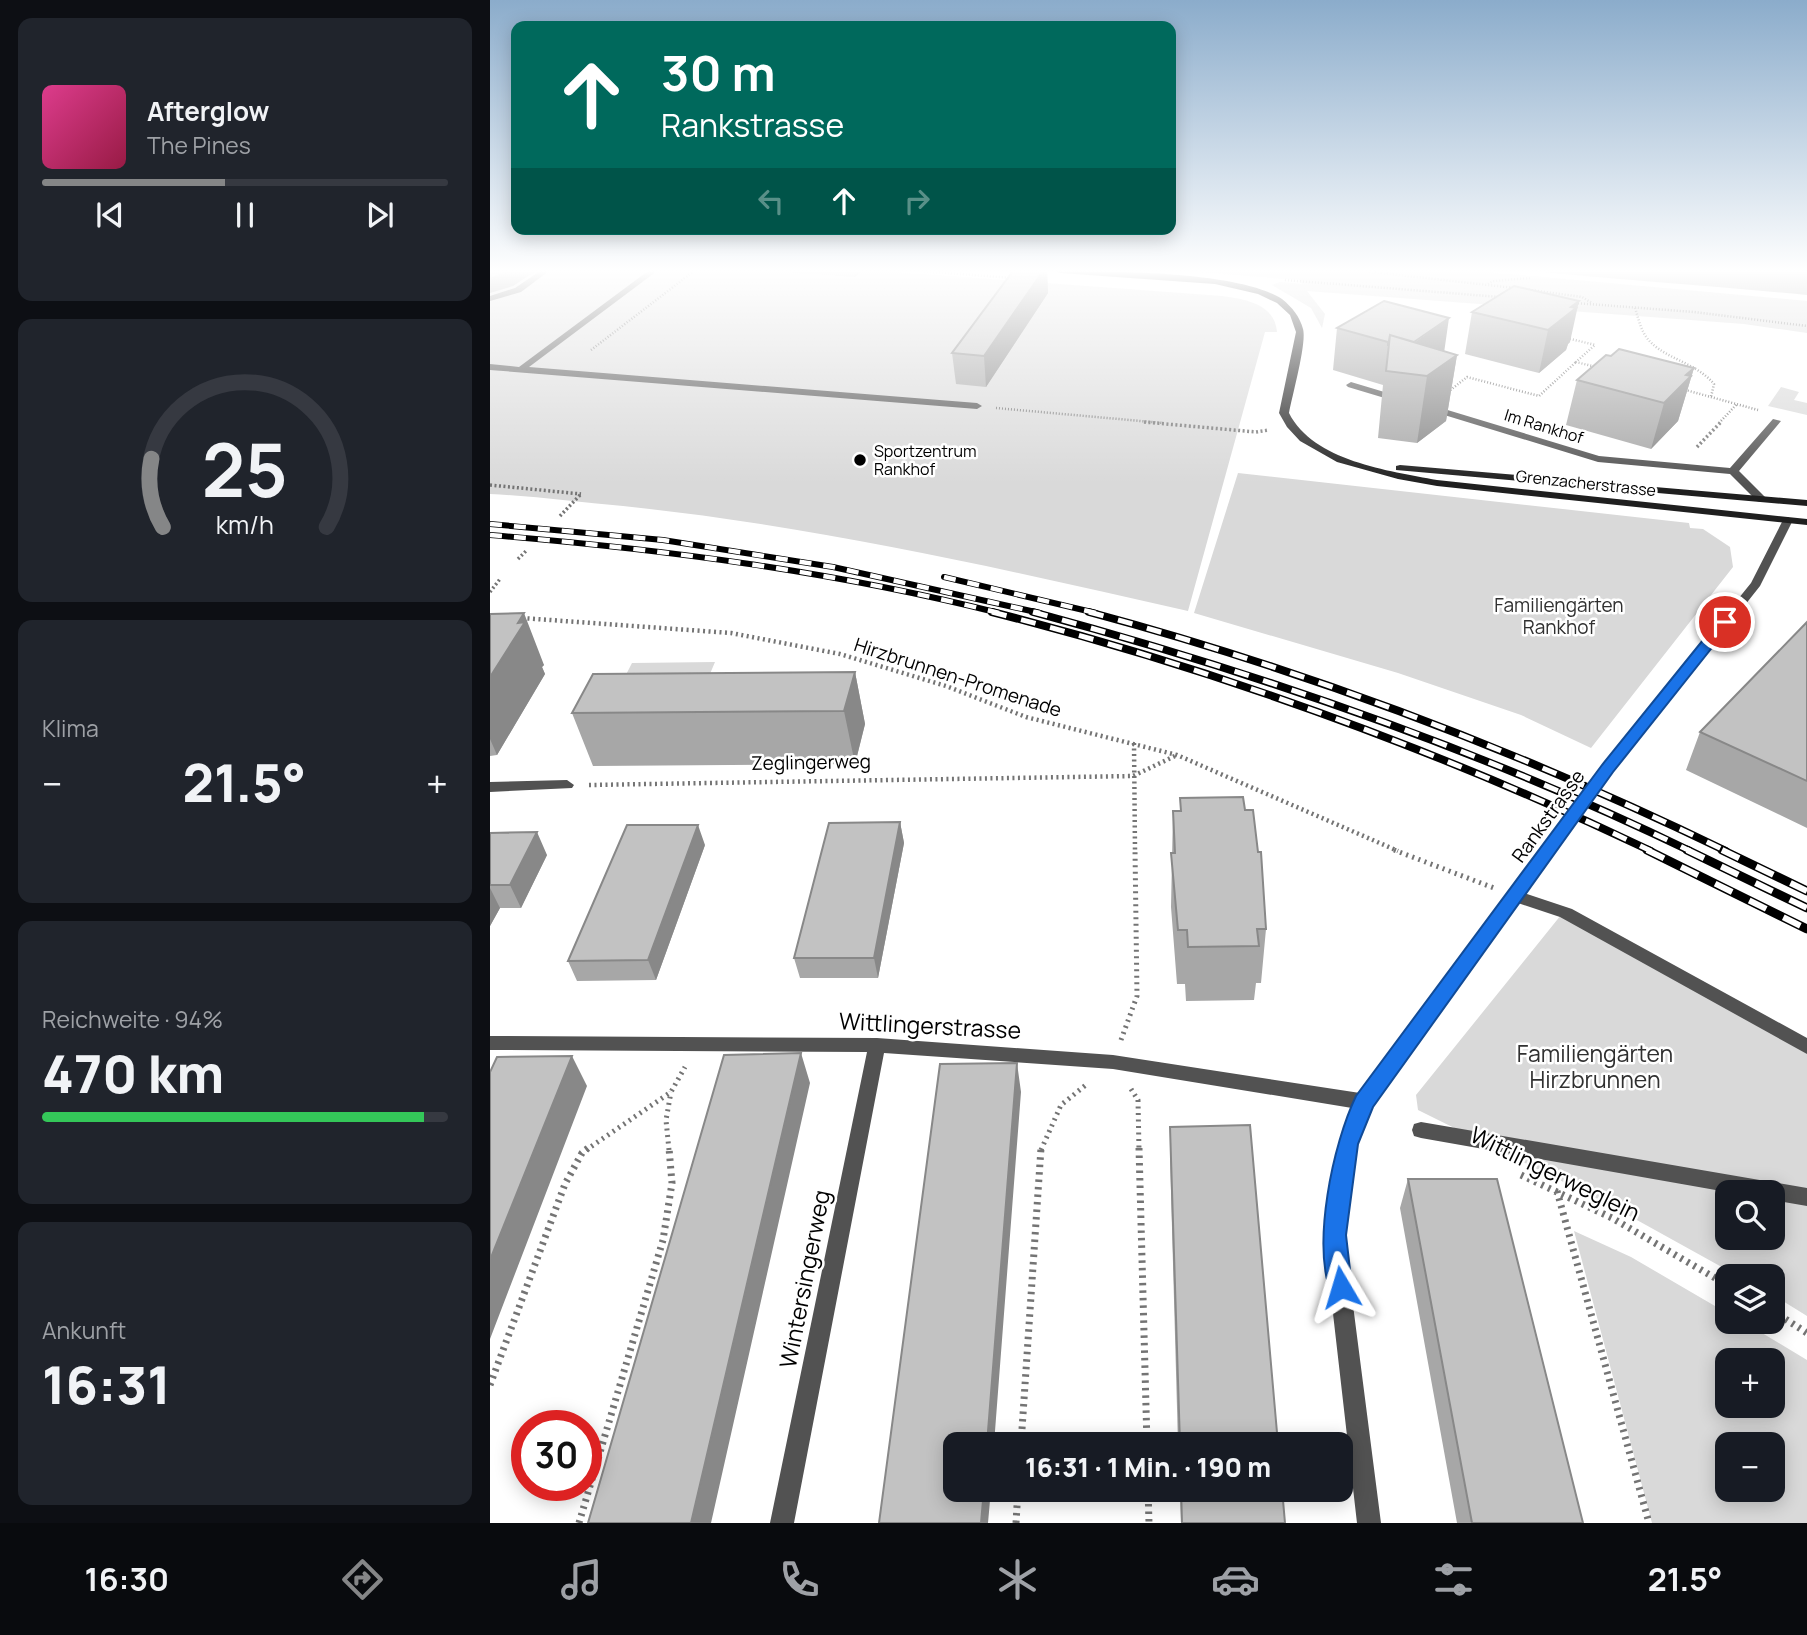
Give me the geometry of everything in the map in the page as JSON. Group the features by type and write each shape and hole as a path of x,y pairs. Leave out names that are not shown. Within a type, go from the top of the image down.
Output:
{"main road":[{"name":"Grenzacherstrasse","path":"1298,342 1284,413 1290,425 1303,439 1341,460 1437,483 1807,522"},
{"name":"Grenzacherstrasse","path":"1364,467 1436,470 1806,501"},
{"path":"1761,499 1788,520 1806,501"}],"street":[{"path":"521,369 557,342"},
{"path":"490,367 976,406"},
{"name":"Im Rankhof","path":"1351,385 1598,459 1733,471"},
{"path":"1761,499 1733,471 1776,421"},
{"name":"Rankstrasse","path":"1369,1523 1334,1235 1348,1144 1364,1102 1608,769 1756,584 1788,520"},
{"path":"490,787 567,785"},
{"path":"1515,896 1566,913 1807,1047"},
{"name":"Wittlingerstrasse","path":"490,1043 877,1045 1113,1062 1364,1102"},
{"name":"Wintersingerweg","path":"782,1523 877,1045"},
{"path":"1421,1130 1807,1197"}],"path":[{"path":"591,350 601,342"},
{"path":"1428,407 1468,377 1539,396 1595,345 1583,342"},
{"path":"1651,342 1707,373 1714,384 1711,397"},
{"path":"1576,362 1600,368"},
{"path":"1674,387 1759,410"},
{"path":"1687,468 1686,459 1737,404"},
{"path":"976,406 1256,432"},
{"path":"490,485 581,494 560,516"},
{"path":"518,559 526,551"},
{"path":"490,592 500,579"},
{"name":"Hirzbrunnen-Promenade","path":"516,618 731,633 840,654 946,686 1026,717 1177,755 1395,849 1515,896"},
{"path":"1022,1432 1041,1146 1061,1105 1113,1062 1137,996 1134,743"},
{"path":"1133,776 1177,755"},
{"name":"Zeglingerweg","path":"567,785 1133,776"},
{"path":"579,1523 663,1240 672,1183 666,1120 671,1091 697,1044"},
{"path":"1113,1062 1138,1100 1147,1432"},
{"path":"490,1385 565,1184 582,1153 671,1091"},
{"name":"Wittlingerweglein","path":"1517,1173 1612,1218 1715,1278"},
{"path":"1557,1191 1649,1523"},
{"path":"1785,1319 1807,1333"},
{"path":"1016,1523 1017,1502"},
{"path":"1148,1502 1149,1523"}],"green space":[{"name":"Sportzentrum Rankhof","path":"490,342 1262,342 1188,611 977,564 765,525 694,514 490,494"},
{"path":"1781,387 1799,392 1794,400 1807,403 1807,415 1768,406"},
{"name":"Familiengärten Rankhof","path":"1238,473 1689,523 1690,528 1703,529 1730,547 1733,567 1591,748 1521,715 1398,673 1194,613"},
{"path":"715,662 701,695 615,696 632,663"},
{"name":"Familiengärten Hirzbrunnen","path":"1561,915 1807,1052 1807,1316 1785,1302 1785,1264 1716,1264 1608,1204 1418,1110 1416,1095"},
{"path":"1574,1231 1631,1257 1715,1306 1715,1334 1764,1334 1807,1360 1807,1523 1652,1523"}],"building":[{"path":"960,342 994,342 984,356 952,353"},
{"path":"1389,342 1414,342 1457,355 1427,376 1386,371"},
{"path":"1619,349 1694,368 1686,375 1691,376 1664,403 1577,380 1606,355 1611,356"},
{"path":"524,613 518,623 525,622 490,677 490,614"},
{"path":"1807,622 1807,781 1700,732"},
{"path":"855,672 844,711 572,713 593,674"},
{"path":"1243,797 1245,810 1253,810 1258,852 1261,852 1266,929 1257,929 1259,946 1188,947 1187,930 1178,930 1171,853 1175,853 1173,811 1181,811 1180,798"},
{"path":"900,822 874,958 794,958 829,823"},
{"path":"627,825 698,825 648,960 568,961"},
{"path":"537,832 510,885 490,885 490,833"},
{"path":"801,1053 691,1523 588,1523 594,1501 602,1501 602,1475 724,1055"},
{"path":"572,1056 490,1260 490,1072 497,1057"},
{"path":"1017,1063 988,1432 943,1432 943,1502 983,1502 981,1523 879,1523 940,1064"},
{"path":"1250,1125 1277,1432 1180,1432 1170,1127"},
{"path":"1408,1179 1497,1179 1583,1523 1472,1523"},
{"path":"1181,1502 1283,1502 1285,1523 1182,1523"}],"railway":[{"path":"490,524 663,540 833,567 1040,613"},
{"path":"490,535 618,547 746,564 873,585 999,613"},
{"path":"944,577 1096,613"},
{"path":"992,612 1161,660 1327,715 1491,779 1651,851"},
{"path":"1033,612 1201,661 1367,716 1531,779 1690,851"},
{"path":"1089,612 1253,660 1413,716 1571,780 1726,851"},
{"path":"1647,850 1807,929"},
{"path":"1687,850 1807,908"},
{"path":"1722,850 1807,891"}],"place":[{"name":"Sportzentrum Rankhof","path":"860,460"}],"route":[{"path":"1341,1287 1334,1235 1348,1144 1364,1102 1608,769 1725,622"}]}
